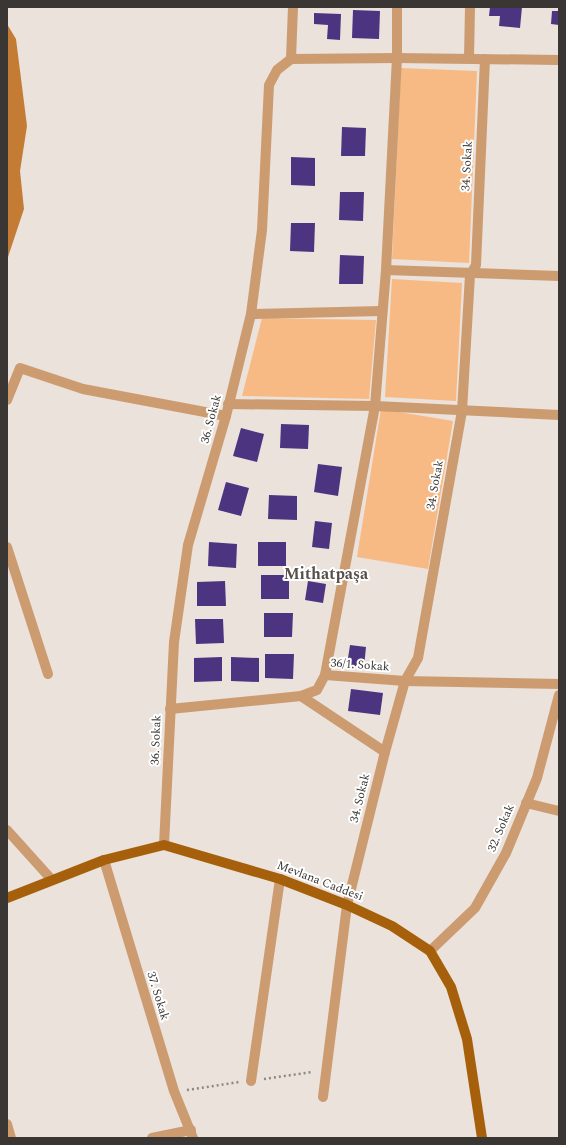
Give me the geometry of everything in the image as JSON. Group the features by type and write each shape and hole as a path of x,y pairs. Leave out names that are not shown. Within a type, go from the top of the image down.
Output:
{"main road":[{"path":"7,898 104,860 164,844"},
{"name":"Mevlana Caddesi","path":"164,844 280,878 347,905 392,926 430,951 451,987 467,1039 482,1138"}],"street":[{"path":"293,7 291,59 469,58 559,60"},
{"path":"325,675 376,406 386,270 397,58 397,7"},
{"path":"469,58 470,7"},
{"name":"36. Sokak","path":"164,844 174,642 188,545 226,416 251,314 262,230 269,85 277,70 291,59"},
{"name":"34. Sokak","path":"323,1097 347,905 385,752 405,681 418,658 462,411 470,274 476,265 485,59"},
{"path":"386,270 559,276"},
{"path":"251,314 382,311"},
{"path":"7,400 20,368 83,389 226,416"},
{"path":"228,404 376,406 559,415"},
{"path":"7,547 48,674"},
{"name":"36/1. Sokak","path":"170,709 301,696 317,690 325,675 405,681 559,684"},
{"name":"32. Sokak","path":"430,951 475,908 506,853 537,778 559,695"},
{"path":"301,696 385,752"},
{"path":"526,803 559,811"},
{"path":"7,830 52,880"},
{"name":"37. Sokak","path":"104,860 174,1091 192,1134"},
{"path":"250,1081 280,878"},
{"path":"7,1124 11,1138"},
{"path":"152,1138 192,1134"}],"shaded area":[{"path":"7,24 16,39 27,126 20,171 24,209 7,260"},
{"path":"401,68 477,71 469,263 392,259"},
{"path":"392,279 462,283 456,401 385,397"},
{"path":"262,318 376,320 369,399 242,396"},
{"path":"381,409 453,421 428,569 357,557"}],"building":[{"path":"490,7 522,7 520,28 499,26 500,16 489,16"},
{"path":"353,10 380,11 379,39 352,38"},
{"path":"552,11 559,11 559,25 551,24"},
{"path":"314,13 341,14 340,40 327,39 328,25 314,24"},
{"path":"342,127 366,128 365,156 341,156"},
{"path":"291,157 315,158 315,186 291,185"},
{"path":"340,192 364,192 363,221 339,220"},
{"path":"291,223 315,223 314,252 290,251"},
{"path":"340,255 364,256 363,284 339,284"},
{"path":"281,424 309,425 308,449 280,448"},
{"path":"241,428 264,434 257,462 233,456"},
{"path":"318,464 342,467 338,496 314,492"},
{"path":"226,482 249,488 241,516 218,510"},
{"path":"269,495 297,496 297,520 268,519"},
{"path":"315,521 332,523 329,549 312,547"},
{"path":"209,542 237,544 236,568 208,566"},
{"path":"258,542 286,542 286,566 258,566"},
{"path":"261,575 289,575 289,599 261,599"},
{"path":"225,581 226,606 197,606 197,582"},
{"path":"308,581 326,584 323,603 305,600"},
{"path":"264,613 293,613 292,637 264,637"},
{"path":"195,619 223,619 224,643 196,644"},
{"path":"350,645 366,647 364,667 347,665"},
{"path":"265,654 294,654 293,679 265,678"},
{"path":"222,657 222,681 194,682 194,658"},
{"path":"231,657 259,658 259,682 231,681"},
{"path":"351,689 383,693 380,715 348,711"}],"district":[{"name":"Mithatpaşa","path":"326,574"}]}
